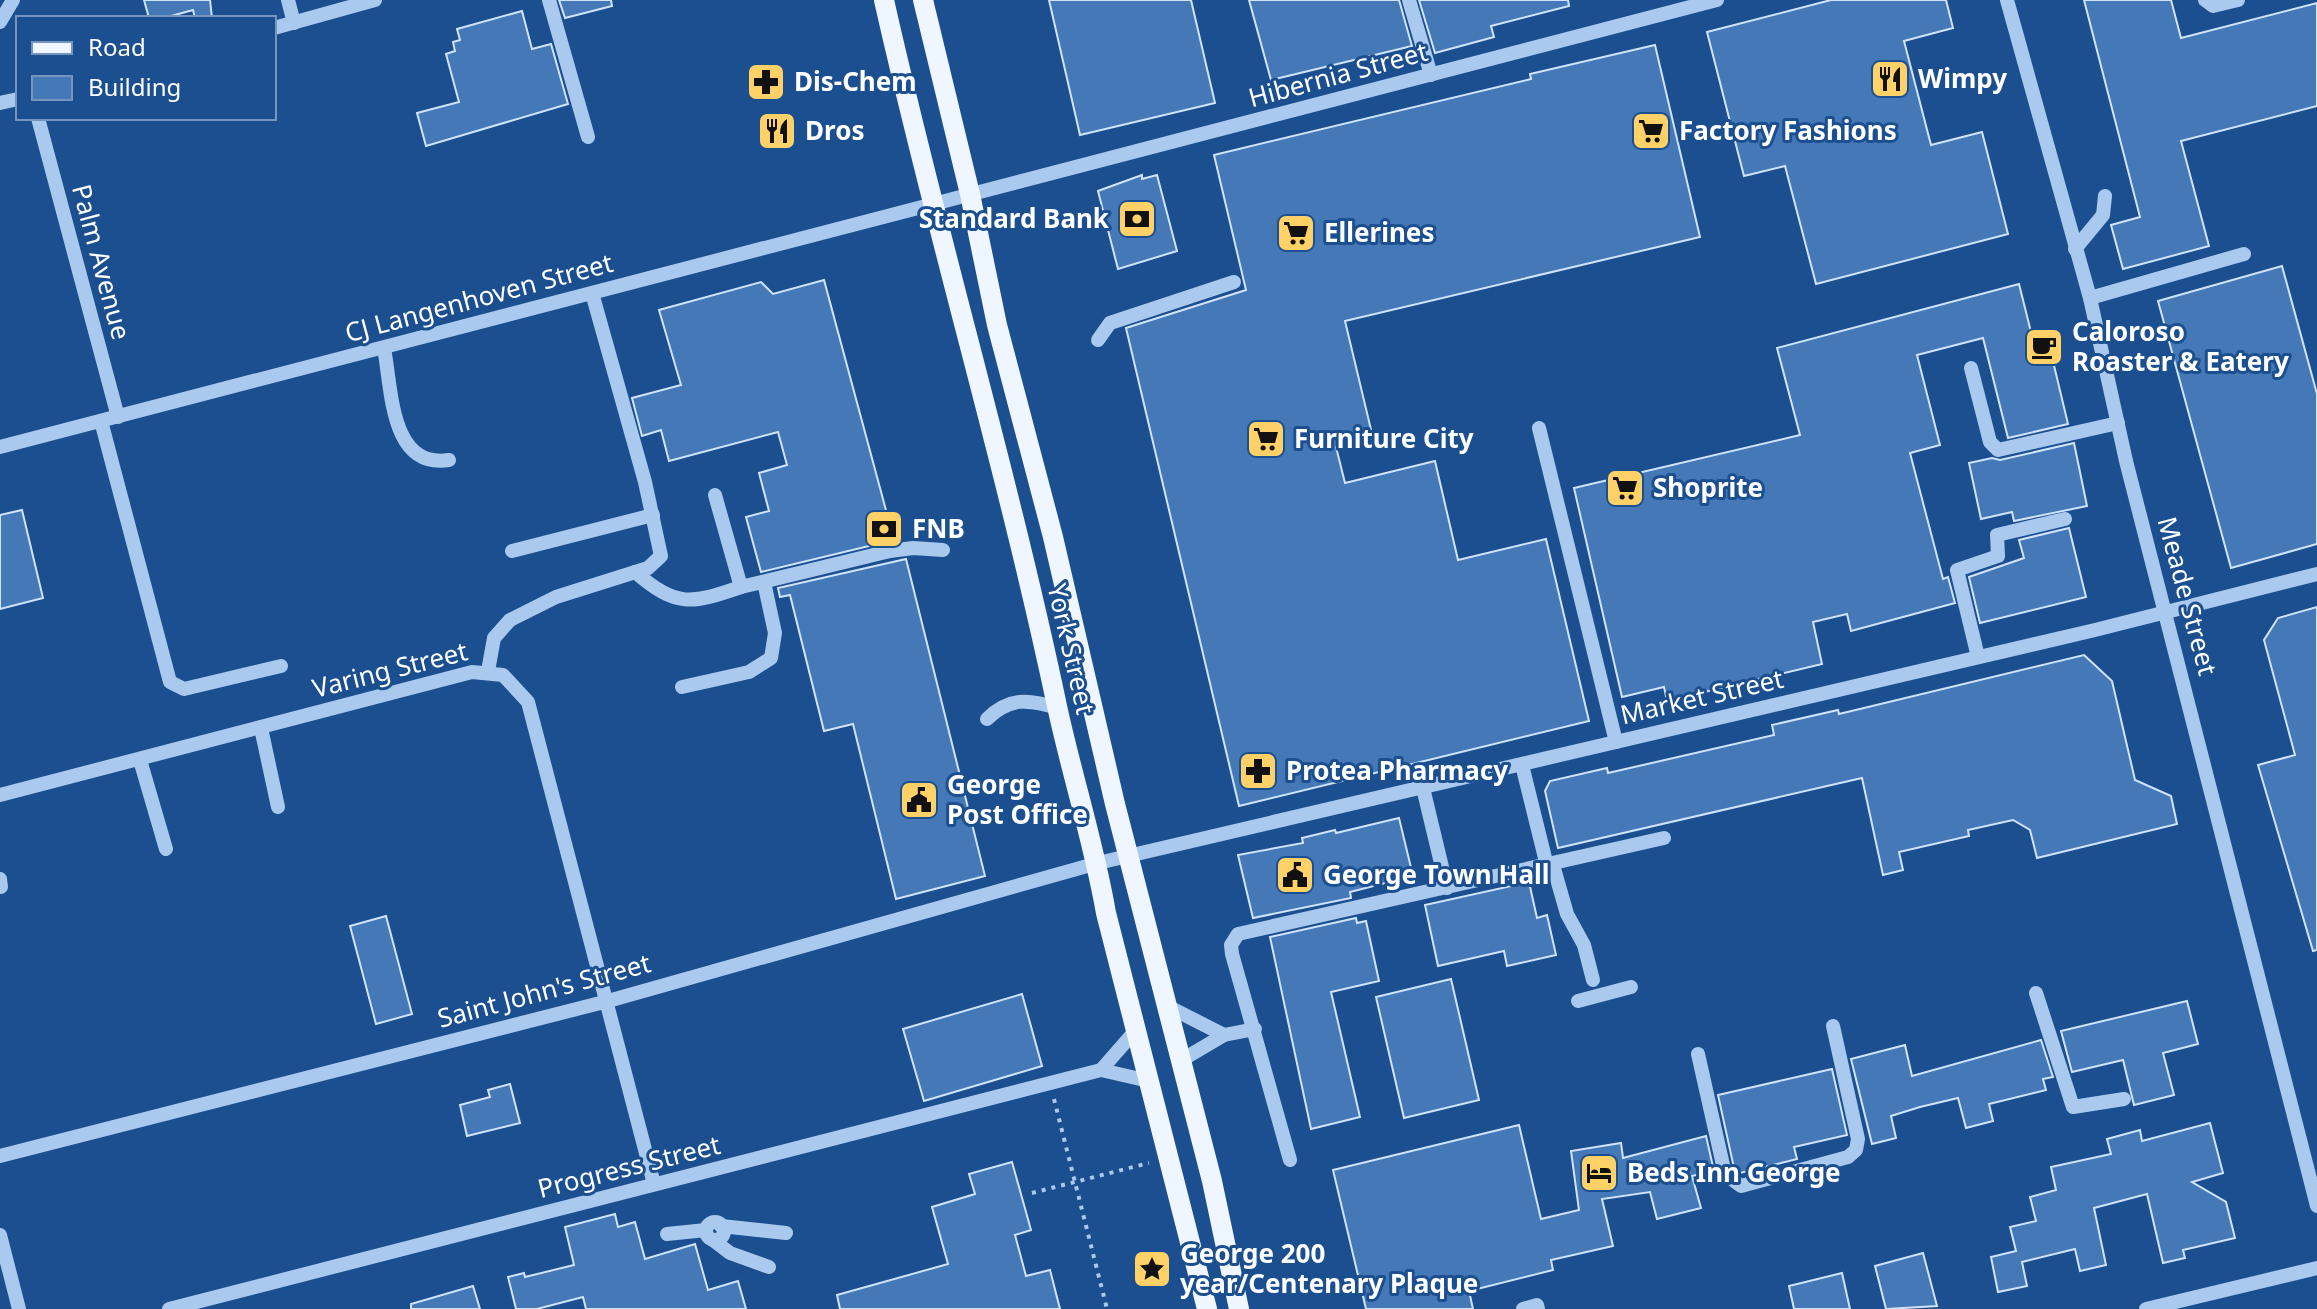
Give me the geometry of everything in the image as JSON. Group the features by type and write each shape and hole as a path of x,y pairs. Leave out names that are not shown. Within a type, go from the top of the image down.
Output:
{"main road":[{"name":"York Street","path":"884,0 931,205 1049,660 1058,708 1098,863 1106,913 1207,1309"},
{"name":"York Street","path":"923,0 970,194 997,325 1053,537 1129,857 1212,1181 1239,1309"}],"street":[{"path":"0,22 13,0"},
{"path":"288,0 294,23"},
{"path":"276,28 375,0"},
{"path":"549,0 588,137"},
{"path":"1409,0 1431,75"},
{"name":"Hibernia Street","path":"970,194 1717,0"},
{"name":"Meade Street","path":"2007,0 2090,298 2118,423 2317,1206"},
{"path":"2205,0 2213,6 2238,0"},
{"path":"0,91 10,101"},
{"name":"Palm Avenue","path":"39,120 118,417"},
{"name":"CJ Langenhoven Street","path":"0,447 970,194"},
{"path":"2075,249 2103,215 2105,196"},
{"path":"2090,298 2244,254"},
{"path":"1098,340 1110,323 1234,282"},
{"path":"488,671 494,638 510,620 556,597 657,563 661,556 653,515 592,293"},
{"path":"384,348 401,437 411,453 421,458 449,460"},
{"path":"1971,368 1990,442 1998,450 2118,423"},
{"path":"101,421 170,682 184,689 281,666"},
{"path":"1539,428 1616,742"},
{"path":"715,495 741,587"},
{"path":"512,551 653,515"},
{"path":"1978,657 1957,570 1998,556 1997,535 2065,519"},
{"path":"635,572 677,601 693,602 741,587 890,551 913,548 943,550"},
{"name":"Market Street","path":"1098,863 1978,657 2317,574"},
{"path":"682,687 749,672 771,658 775,633 764,582"},
{"name":"Varing Street","path":"0,795 472,672 488,671 503,675 528,702 654,1184"},
{"path":"987,719 1000,706 1019,700 1058,708"},
{"path":"261,728 278,807"},
{"path":"140,760 166,849"},
{"path":"1522,765 1550,866 1567,914 1584,945 1593,980"},
{"path":"1423,788 1447,888"},
{"path":"1290,1160 1232,954 1231,945 1238,934 1664,838"},
{"name":"Saint John's Street","path":"0,1156 608,1001 1098,863"},
{"path":"1578,1001 1631,987"},
{"path":"2036,993 2068,1102 2078,1109 2124,1099"},
{"path":"1167,1006 1224,1035"},
{"path":"1698,1054 1725,1174 1741,1186 1848,1157 1856,1150 1858,1139 1833,1026"},
{"path":"1180,1061 1224,1035 1255,1029"},
{"path":"1101,1070 1136,1030"},
{"name":"Progress Street","path":"169,1309 1101,1070 1149,1081"},
{"path":"667,1234 722,1236 721,1226 786,1233"},
{"path":"0,1235 19,1309"},
{"path":"710,1235 730,1253 769,1267"},
{"path":"2146,1309 2317,1268"},
{"path":"1523,1309 1537,1305 1538,1309"}],"path":[{"path":"1051,1085 1107,1309"},
{"path":"1032,1193 1167,1158"}],"building":[{"path":"144,0 210,0 212,16 194,16 193,10 171,16 148,16"},
{"path":"559,0 611,0 612,6 565,18"},
{"path":"1049,0 1191,0 1215,103 1080,135"},
{"path":"1249,0 1399,0 1412,46 1271,80"},
{"path":"1419,0 1568,0 1569,6 1491,26 1494,37 1435,53"},
{"path":"1831,0 1946,0 1953,28 1904,41 1931,145 1982,132 2008,234 1816,284 1785,166 1744,176 1707,32"},
{"path":"2084,0 2171,0 2181,38 2317,3 2317,106 2181,141 2209,246 2123,269 2111,225 2140,217"},
{"path":"522,11 532,49 551,44 568,104 426,146 417,113 459,102 446,54 455,51 453,42 460,40 457,29"},
{"path":"1655,45 1700,237 1345,321 1373,438 1336,447 1345,483 1435,461 1458,560 1546,539 1589,721 1239,806 1126,328 1246,290 1214,155 1531,79 1530,74"},
{"name":"Standard Bank","path":"1142,175 1142,179 1157,175 1177,251 1118,269 1098,191"},
{"path":"2282,266 2317,394 2317,544 2231,568 2158,301"},
{"path":"824,280 894,540 761,572 746,517 769,511 759,473 787,465 778,432 669,461 661,430 642,436 632,398 681,385 659,310 761,282 773,294"},
{"path":"2019,284 2032,336 2046,332 2068,424 2008,438 1983,338 1917,355 1940,445 1910,453 1943,579 1948,577 1955,603 1851,631 1847,614 1813,622 1822,664 1667,701 1664,687 1622,697 1574,488 1800,435 1777,348"},
{"path":"2074,443 2087,506 2014,521 2012,512 1981,519 1969,463 1992,458 2000,460"},
{"path":"22,510 43,598 0,609 0,515"},
{"path":"2069,528 2086,597 1980,623 1969,577 2024,558 2019,540"},
{"path":"906,559 985,876 896,899 853,724 824,731 790,595 780,597 778,588"},
{"path":"2317,607 2317,950 2313,951 2258,765 2295,755 2264,640 2278,618"},
{"path":"2084,655 2112,681 2135,780 2171,796 2177,824 2037,858 2030,830 2013,820 1968,830 1969,836 1899,852 1903,870 1883,875 1862,778 1558,848 1545,791 1550,781 1607,768 1608,773 1774,735 1772,725 1838,710 1839,714"},
{"name":"George Town Hall","path":"1399,818 1413,876 1350,892 1351,898 1253,918 1238,855 1303,843 1302,838"},
{"path":"1529,882 1537,918 1547,915 1556,955 1507,966 1504,951 1438,966 1425,905"},
{"path":"386,916 412,1014 376,1024 350,926"},
{"path":"1356,918 1357,923 1366,921 1379,981 1331,992 1360,1117 1311,1129 1270,937"},
{"path":"1451,979 1479,1100 1404,1118 1376,997"},
{"path":"1022,994 1042,1066 924,1101 903,1029"},
{"path":"2187,1001 2198,1044 2163,1053 2174,1095 2134,1105 2123,1060 2072,1072 2061,1031"},
{"path":"2041,1040 2053,1077 2043,1079 2046,1090 1989,1104 1993,1121 1966,1128 1958,1098 1891,1116 1896,1138 1872,1144 1851,1059 1905,1045 1912,1076"},
{"path":"1832,1069 1847,1135 1794,1147 1797,1159 1740,1173 1734,1168 1718,1095"},
{"path":"510,1084 520,1123 467,1136 460,1105 490,1097 488,1090"},
{"path":"2210,1123 2223,1173 2192,1182 2226,1202 2235,1238 2183,1250 2185,1258 2163,1263 2147,1194 2094,1208 2106,1265 2080,1271 2075,1249 2022,1262 2027,1286 1998,1292 1991,1257 2016,1251 2010,1227 2036,1221 2030,1197 2056,1190 2051,1167 2111,1154 2107,1139 2140,1130 2142,1141"},
{"path":"1519,1125 1541,1219 1579,1210 1571,1151 1621,1143 1623,1158 1706,1136 1714,1171 1692,1176 1701,1208 1657,1219 1650,1192 1602,1199 1613,1246 1551,1260 1553,1270 1469,1291 1473,1309 1366,1309 1333,1170"},
{"path":"1012,1162 1031,1230 1015,1235 1026,1276 1050,1270 1060,1309 840,1309 837,1295 948,1264 932,1207 975,1194 969,1174"},
{"path":"615,1214 618,1227 635,1222 645,1259 695,1244 708,1290 738,1281 746,1309 586,1309 583,1297 537,1309 516,1309 508,1277 524,1273 525,1277 574,1265 565,1227"},
{"path":"1923,1253 1937,1306 1886,1309 1875,1266"},
{"path":"1842,1273 1850,1309 1794,1309 1789,1286"},
{"path":"473,1286 480,1309 411,1309 411,1304"}],"place":[{"name":"Wimpy","path":"1890,79"},
{"name":"Dis-Chem","path":"766,82"},
{"name":"Dros","path":"777,131"},
{"name":"Factory Fashions","path":"1651,131"},
{"name":"Standard Bank","path":"1137,219"},
{"name":"Ellerines","path":"1296,233"},
{"name":"Caloroso Roaster & Eatery","path":"2044,347"},
{"name":"Furniture City","path":"1266,439"},
{"name":"Shoprite","path":"1625,488"},
{"name":"FNB","path":"884,529"},
{"name":"Protea Pharmacy","path":"1258,771"},
{"name":"George Post Office","path":"919,800"},
{"name":"George Town Hall","path":"1295,875"},
{"name":"Beds Inn George","path":"1599,1173"},
{"name":"George 200 year/Centenary Plaque","path":"1152,1269"}]}
